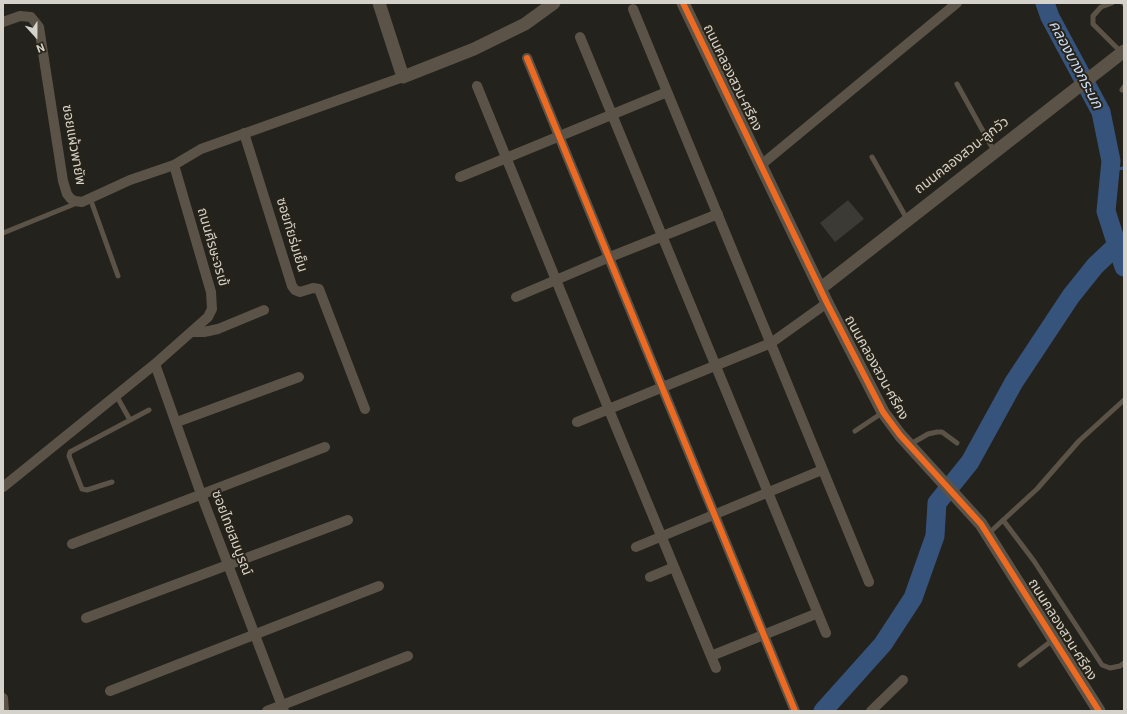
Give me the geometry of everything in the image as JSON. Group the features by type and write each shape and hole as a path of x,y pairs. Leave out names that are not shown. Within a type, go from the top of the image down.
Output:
{"street":[{"path":"379,3 403,77"},
{"path":"174,165 201,149 403,77 474,49 525,24 554,3"},
{"name":"ถนนคลองสวน-ศรีคง","path":"683,3 827,303 883,412 909,445 981,524 1100,711"},
{"path":"760,165 956,3"},
{"path":"633,9 869,582"},
{"name":"ซอยแผ้วพายัพ","path":"3,22 20,16 25,16 31,17 37,23 41,36 64,185 67,194 75,201 86,200 130,180 174,165"},
{"path":"580,36 826,633"},
{"name":"ถนนคลองสวน-ลูกวัว","path":"821,288 1069,92 1123,52"},
{"path":"528,58 795,711"},
{"path":"477,86 608,410 716,668"},
{"path":"460,178 667,92"},
{"name":"ซอยทัยร่มเย็น","path":"244,133 292,286 294,290 300,292 313,288 319,289 365,409"},
{"name":"ถนนศีรษะจรเข้","path":"3,487 155,364 193,332 208,317 212,309 212,302 174,165"},
{"path":"516,297 662,235 718,214"},
{"path":"577,422 664,388 771,343 827,303"},
{"path":"193,332 204,332 218,329 264,310"},
{"name":"ซอยไทยสมบูรณ์","path":"155,364 228,564 283,708"},
{"path":"177,422 299,377"},
{"path":"72,544 325,447"},
{"path":"636,547 714,513 822,470"},
{"path":"86,618 348,520"},
{"path":"650,577 674,567"},
{"path":"110,691 379,586"},
{"path":"711,656 818,613"},
{"path":"267,711 283,708 408,656"},
{"path":"871,711 903,680"},
{"path":"3,698 4,711"}],"lane":[{"path":"1112,3 1101,7 1093,16 1092,24 1123,52"},
{"path":"956,84 994,151"},
{"path":"872,157 907,220"},
{"path":"3,233 86,200 118,276"},
{"path":"116,395 130,420"},
{"path":"987,534 1037,489 1079,441 1124,400"},
{"path":"112,482 87,490 82,489 69,456 70,452 149,410"},
{"path":"855,431 883,412"},
{"path":"909,445 928,434 937,432 942,432 957,443"},
{"path":"1003,520 1034,561 1102,665 1110,668 1124,664"},
{"path":"1020,665 1054,639"}],"building":[{"path":"848,200 864,219 835,242 820,223"}],"waterway":[{"name":"คลองบางกระนก","path":"1045,3 1050,17 1101,112 1111,161 1106,211 1124,267"},
{"path":"1110,170 1124,168"},
{"path":"823,711 883,644 913,598 935,536 937,503 970,462 1014,382 1071,296 1095,266 1116,246"}],"cycle path":[{"path":"683,3 827,303 883,412 900,435 981,524 1099,711"},
{"path":"527,58 795,711"}]}
